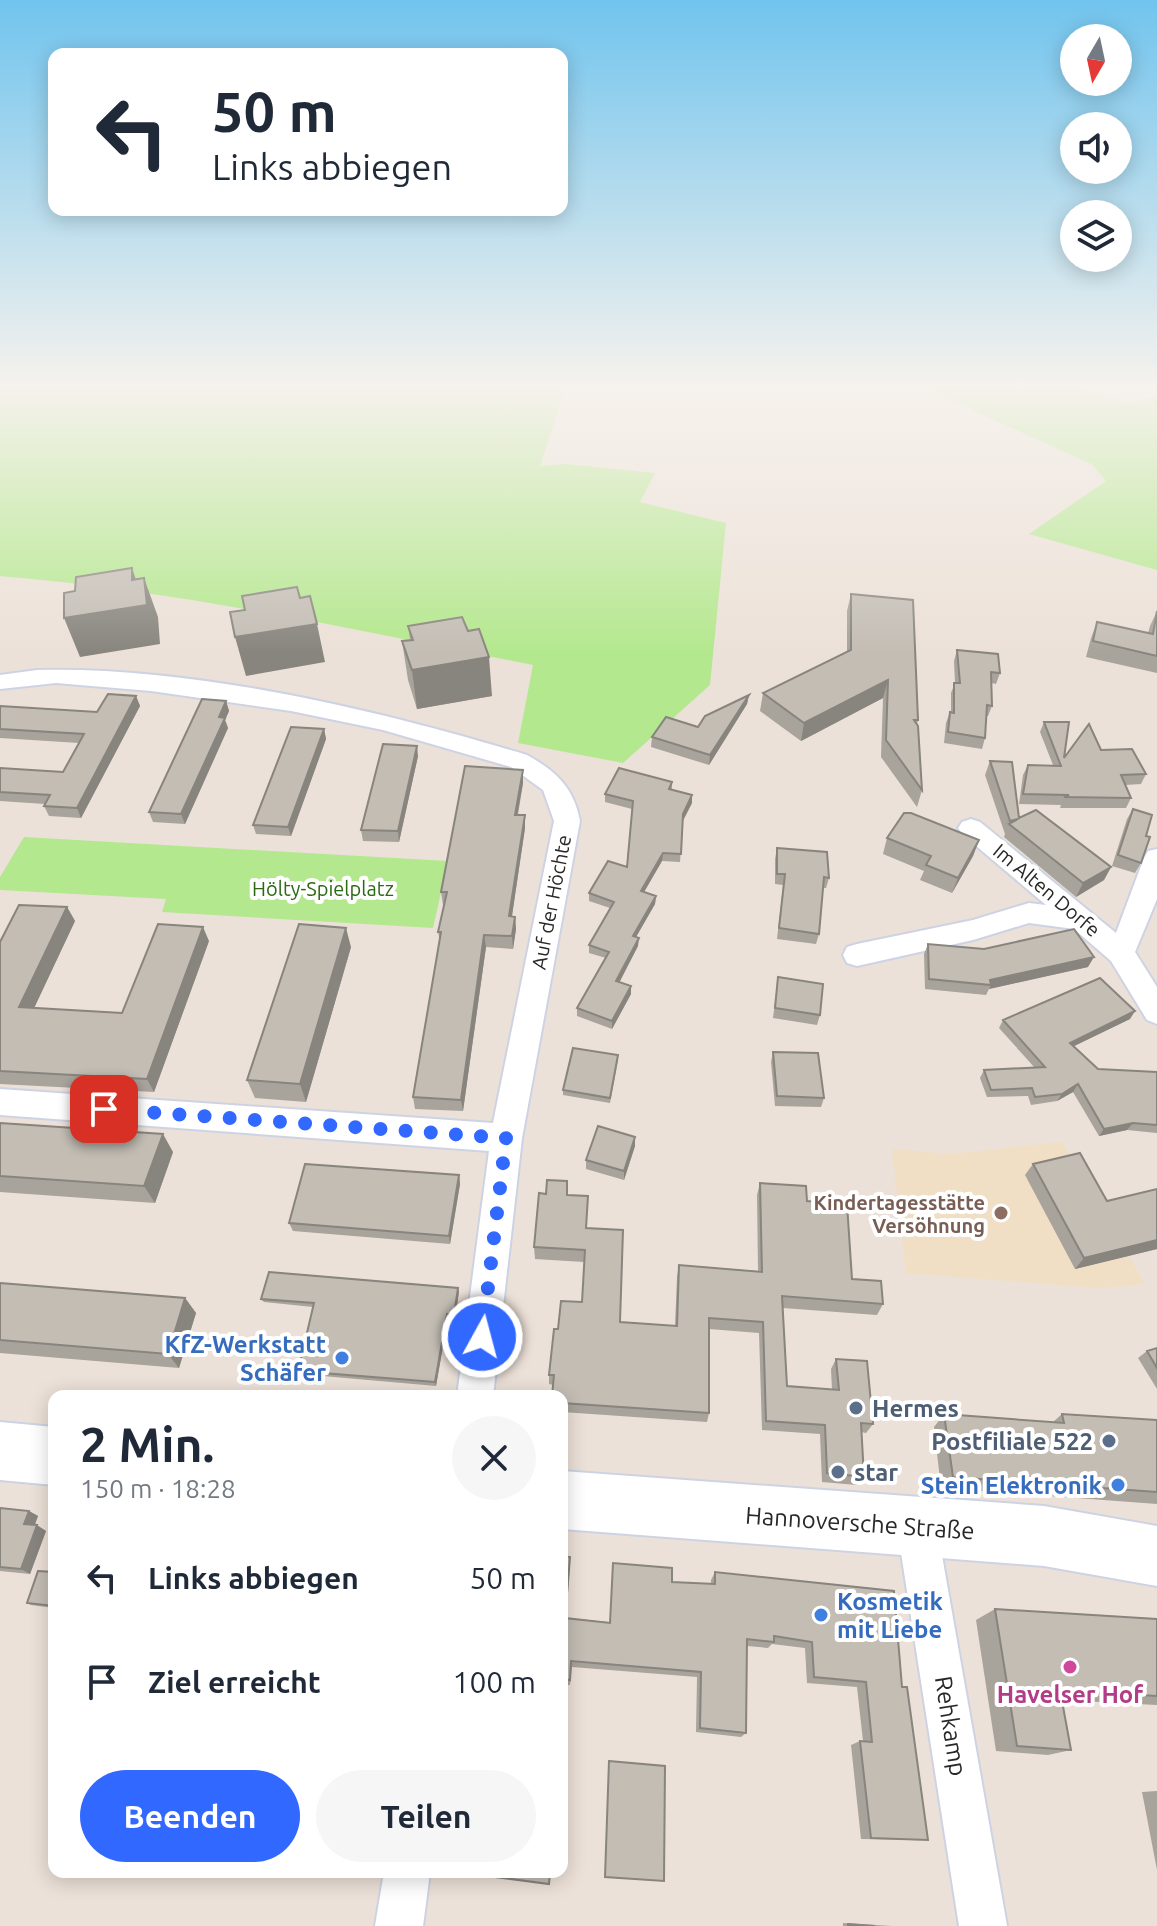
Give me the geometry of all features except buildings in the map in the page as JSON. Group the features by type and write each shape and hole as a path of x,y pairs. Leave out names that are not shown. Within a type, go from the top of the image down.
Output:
{"street":[{"name":"Auf der Höchte","path":"0,682 62,677 111,680 293,704 474,747 519,761 543,774 558,789 565,805 567,821 506,1138 476,1390"},
{"name":"Im Alten Dorfe","path":"971,828 1121,953 1157,1012"},
{"name":"Im Alten Dorfe","path":"1121,953 1151,882 1157,858"},
{"path":"857,955 973,930 1029,913 1083,921"},
{"path":"0,1102 506,1138"},
{"path":"0,1451 48,1455"},
{"name":"Hannoversche Straße","path":"568,1500 1079,1540 1157,1556"},
{"name":"Rehkamp","path":"917,1527 983,1926"},
{"path":"399,1926 406,1878"}],"shaded area":[{"name":"Kindertagesstätte Versöhnung","path":"1062,1142 1145,1284 1098,1288 906,1273 892,1149 950,1154"}],"green space":[{"path":"0,473 654,473 640,502 726,523 710,685 623,763 518,743 533,665 201,602 0,576"},
{"path":"1099,473 1157,473 1157,570 1029,534 1106,481"},
{"name":"Hölty-Spielplatz","path":"24,837 448,861 433,928 162,912 166,899 0,890 0,877"}],"place":[{"name":"Kindertagesstätte Versöhnung","path":"1001,1213"},
{"name":"KfZ-Werkstatt Schäfer","path":"342,1358"},
{"name":"Hermes","path":"856,1408"},
{"name":"Postfiliale 522","path":"1109,1441"},
{"name":"star","path":"838,1472"},
{"name":"Stein Elektronik","path":"1118,1485"},
{"name":"Kosmetik mit Liebe","path":"821,1615"},
{"name":"Havelser Hof","path":"1070,1667"}],"route":[{"path":"104,1109 506,1138 482,1337"}]}
